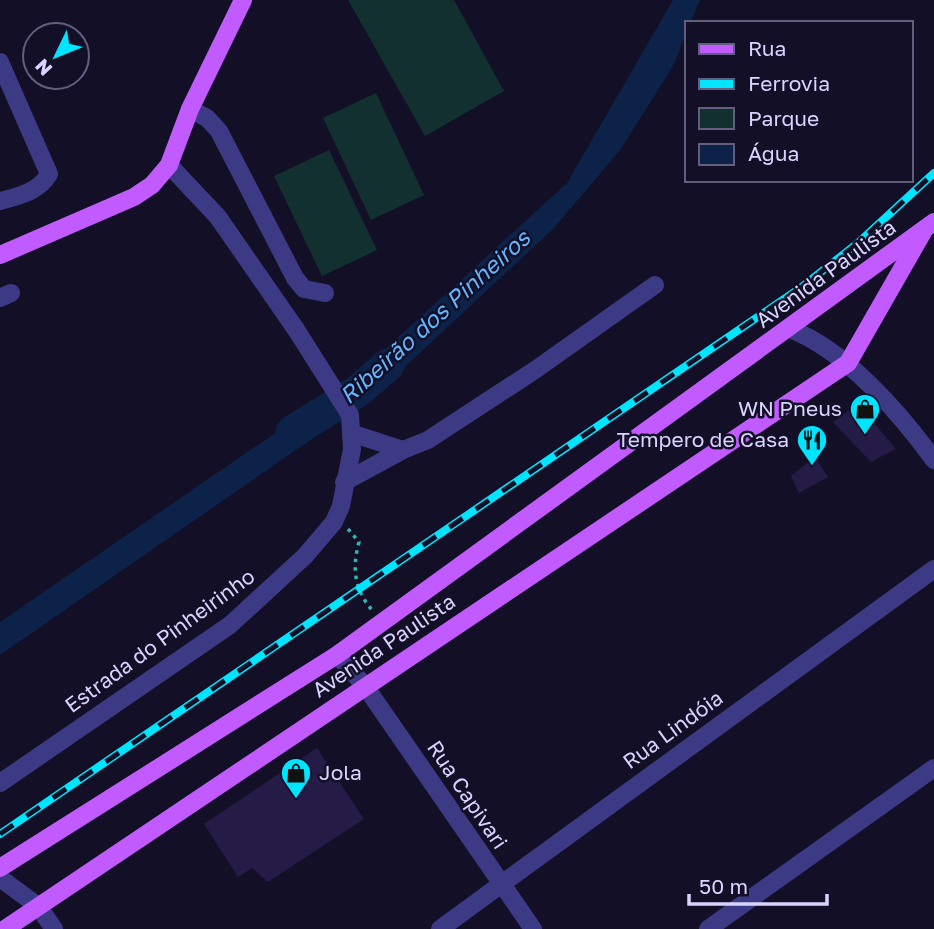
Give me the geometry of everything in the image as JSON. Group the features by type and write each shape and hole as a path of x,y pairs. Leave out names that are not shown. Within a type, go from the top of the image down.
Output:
{"main road":[{"path":"0,255 134,197 152,185 169,165 191,109 243,0"},
{"name":"Avenida Paulista","path":"0,868 337,655 929,227"},
{"name":"Avenida Paulista","path":"5,929 848,363 929,227"}],"street":[{"path":"0,62 49,174 44,183 23,195 0,201"},
{"path":"191,109 207,118 219,131 295,278 304,289 325,293"},
{"name":"Estrada do Pinheirinho","path":"0,783 230,625 281,580 335,519 354,434 350,415 218,217 169,165"},
{"path":"344,482 403,450 428,440 655,285"},
{"path":"790,329 806,335 848,363 899,416 934,460"},
{"path":"354,434 403,450"},
{"name":"Rua Lindóia","path":"440,929 934,569"},
{"name":"Rua Capivari","path":"337,655 365,686 533,929"},
{"path":"708,929 934,768"},
{"path":"0,878 38,906 54,929"}],"path":[{"path":"335,519 359,542 355,574 358,590 383,622"}],"green space":[{"path":"348,0 454,0 504,91 425,136"},
{"path":"376,93 424,195 371,220 323,118"},
{"path":"329,150 377,250 322,276 274,176"}],"water":[{"path":"673,0 700,0 691,21 685,21 685,36 673,66 621,149 554,228 364,405 347,384 567,183"},
{"path":"326,398 332,425 0,655 0,622"}],"building":[{"name":"WN Pneus","path":"858,404 896,449 871,462 833,422"},
{"name":"Tempero de Casa","path":"815,457 828,477 799,493 791,476"},
{"name":"Jola","path":"317,748 364,819 268,882 252,868 238,877 204,824"}],"waterway":[{"name":"Ribeirão dos Pinheiros","path":"292,432 358,391 388,365"}],"railway":[{"path":"0,834 803,286 858,243 934,173"}],"place":[{"name":"WN Pneus","path":"865,436"},
{"name":"Tempero de Casa","path":"812,467"},
{"name":"Jola","path":"296,800"}]}
